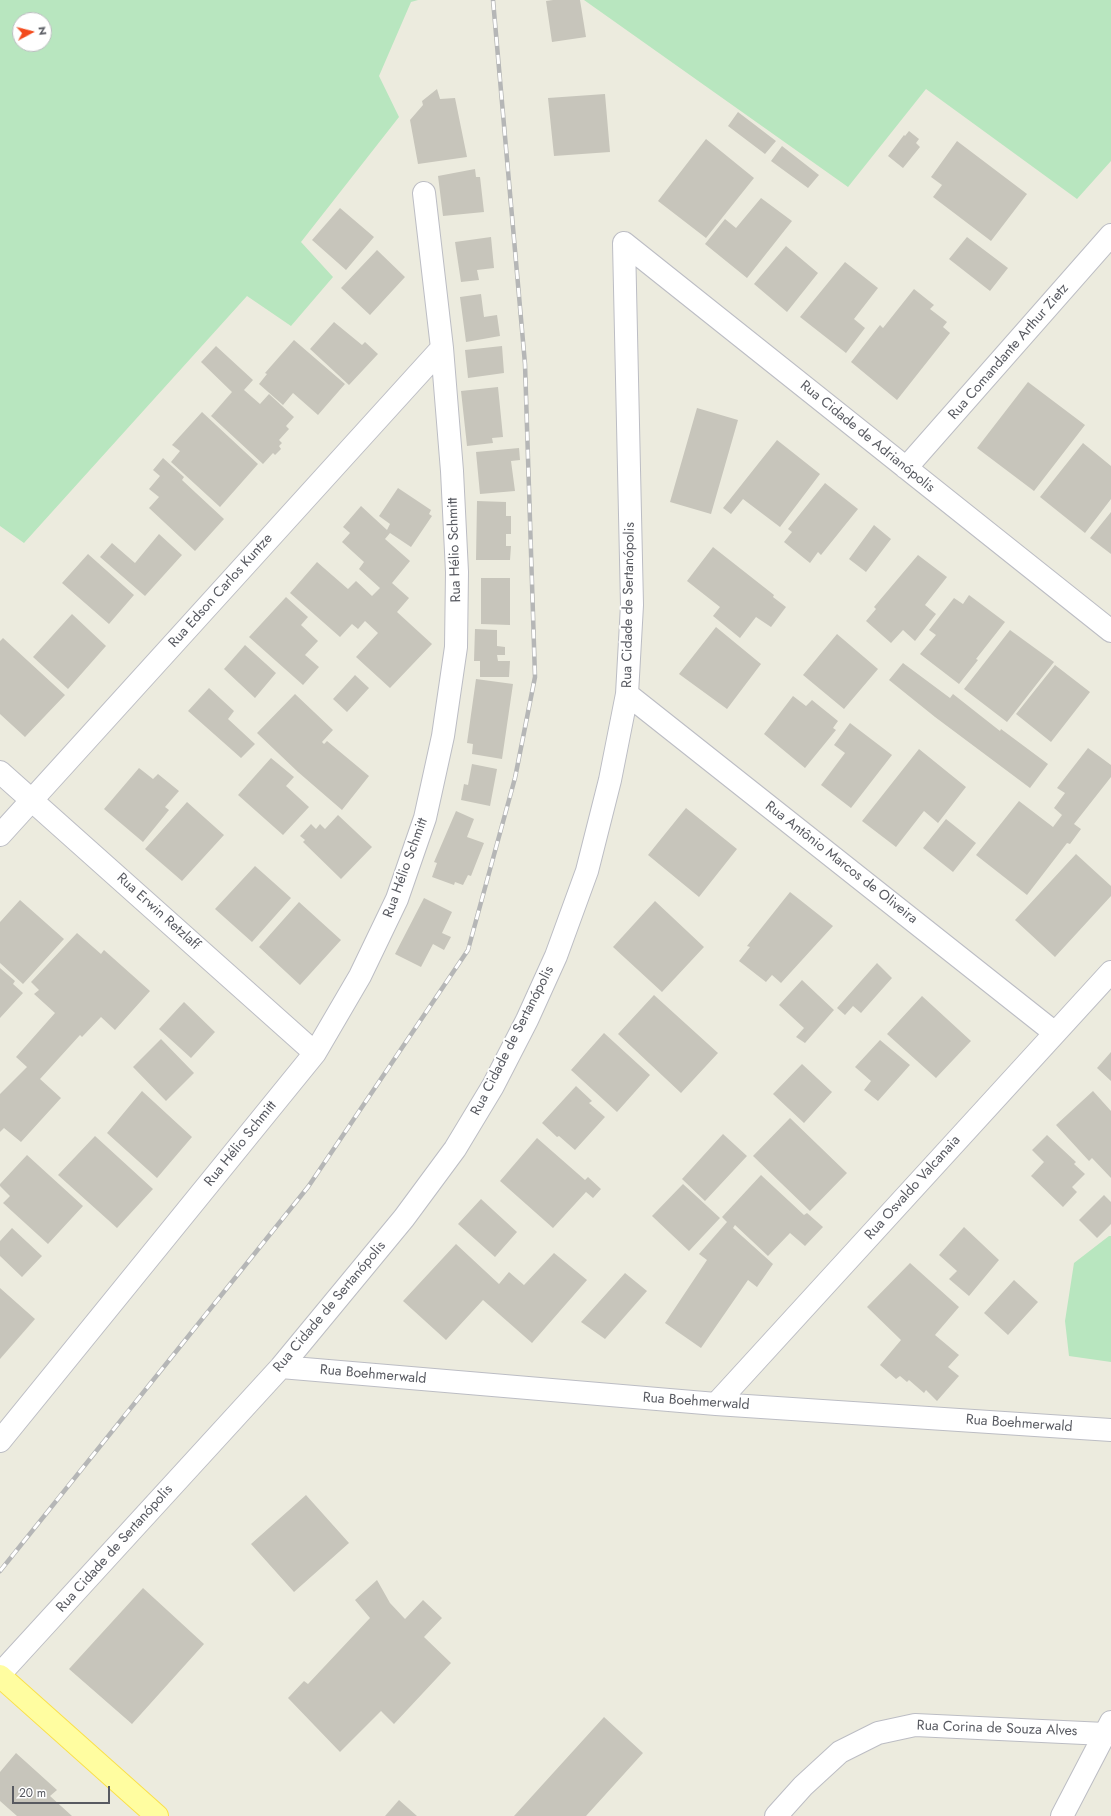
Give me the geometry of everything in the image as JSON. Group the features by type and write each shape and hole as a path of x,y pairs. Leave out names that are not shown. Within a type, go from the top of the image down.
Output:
{"main road":[{"path":"0,1675 157,1816"}],"street":[{"name":"Rua Hélio Schmitt","path":"0,1441 315,1053 360,976 398,899 425,818 443,736 456,648 457,572 452,471 442,348 424,193"},
{"name":"Rua Comandante Arthur Zietz","path":"906,468 1111,235"},
{"name":"Rua Cidade de Adrianópolis","path":"624,243 1111,631"},
{"name":"Rua Cidade de Sertanópolis","path":"0,1675 281,1367 404,1218 455,1149 493,1086 527,1020 556,956 586,871 610,780 627,694 632,605 624,243"},
{"name":"Rua Edson Carlos Kuntze","path":"0,835 442,348"},
{"name":"Rua Antônio Marcos de Oliveira","path":"627,694 1056,1032"},
{"name":"Rua Erwin Retzlaff","path":"0,772 315,1053"},
{"name":"Rua Osvaldo Valcanaia","path":"716,1404 1111,972"},
{"name":"Rua Boehmerwald","path":"281,1367 716,1404 1111,1430"},
{"name":"Rua Corina de Souza Alves","path":"776,1816 803,1786 840,1752 878,1733 915,1725 1108,1728"},
{"path":"1062,1816 1108,1728"}],"green space":[{"path":"0,0 418,0 411,2 379,76 399,117 301,242 333,277 291,326 247,296 24,543 0,526"},
{"path":"584,0 1111,0 1111,161 1077,199 926,89 848,187"},
{"path":"1111,1236 1111,1362 1069,1356 1065,1321 1074,1263"}],"building":[{"path":"580,0 586,37 552,42 546,1"},
{"path":"437,89 440,99 455,98 467,157 418,164 410,120 423,105 422,101"},
{"path":"605,94 610,152 554,156 548,98"},
{"path":"738,112 776,141 765,154 728,126"},
{"path":"909,131 919,139 916,143 920,147 903,168 888,156 904,135 905,136"},
{"path":"706,139 754,178 706,238 658,201"},
{"path":"957,141 1027,194 991,241 933,197 942,185 931,177"},
{"path":"782,146 819,175 808,188 771,161"},
{"path":"475,169 476,177 480,177 484,212 443,216 438,176"},
{"path":"761,198 792,221 747,278 705,244 725,219 736,228"},
{"path":"340,208 374,237 346,270 312,240"},
{"path":"491,237 494,268 477,270 479,280 461,282 455,242"},
{"path":"967,237 1008,268 990,291 949,259"},
{"path":"786,246 818,273 787,312 754,284"},
{"path":"377,250 405,277 370,315 341,288"},
{"path":"845,262 878,288 854,319 865,328 846,353 800,317"},
{"path":"914,289 934,305 930,309 947,322 943,327 950,333 897,400 851,362 880,325 883,328"},
{"path":"481,294 484,317 497,315 500,336 466,342 460,297"},
{"path":"334,322 362,345 365,342 378,354 349,385 310,349"},
{"path":"294,340 345,384 318,415 293,393 283,405 259,384 267,374 265,373"},
{"path":"216,346 253,380 244,390 260,404 269,394 294,417 286,426 289,429 279,440 282,443 279,446 281,449 275,455 273,453 263,464 211,416 232,392 201,362"},
{"path":"502,346 504,373 468,378 465,350"},
{"path":"1028,382 1085,425 1034,491 977,448"},
{"path":"498,387 503,437 492,438 493,443 467,446 461,391"},
{"path":"697,408 738,420 711,514 670,502"},
{"path":"202,412 258,464 220,507 171,462 180,451 172,445"},
{"path":"777,440 820,474 780,527 743,499 731,514 723,508"},
{"path":"1083,443 1111,466 1111,499 1085,533 1040,497"},
{"path":"519,448 520,460 511,461 515,491 480,494 476,452"},
{"path":"163,458 184,477 182,480 224,519 195,551 149,508 159,497 149,489 160,476 153,470"},
{"path":"825,483 858,509 821,555 818,552 810,563 784,542 792,532 788,529"},
{"path":"398,488 431,510 429,514 432,516 411,547 390,533 385,539 410,561 392,583 409,598 397,612 432,644 390,688 356,657 378,633 365,621 358,629 352,624 340,637 290,593 317,562 348,589 356,581 372,596 380,588 359,569 364,562 342,542 350,533 343,527 361,506 387,530 390,524 379,516"},
{"path":"477,501 506,502 506,516 511,516 511,534 506,534 506,546 511,546 510,560 476,560"},
{"path":"1111,512 1111,554 1090,538"},
{"path":"874,525 891,539 866,572 849,559"},
{"path":"159,534 182,555 145,596 100,557 112,543 135,563"},
{"path":"713,547 774,595 773,597 786,607 771,627 756,617 740,638 713,616 720,607 687,581"},
{"path":"88,554 134,595 109,624 62,583"},
{"path":"918,555 947,577 925,605 936,614 915,641 903,630 891,643 866,621 876,609 874,607"},
{"path":"481,578 510,578 510,625 481,624"},
{"path":"969,595 1005,622 976,659 978,660 959,684 920,654 936,635 929,630 954,598 963,604"},
{"path":"286,597 308,617 301,625 318,641 305,655 319,667 303,685 249,637"},
{"path":"72,614 106,646 68,689 33,657"},
{"path":"716,627 761,664 727,709 679,674"},
{"path":"475,629 497,630 497,646 505,647 505,655 497,655 498,661 510,661 509,677 480,677 480,661 474,661"},
{"path":"1010,630 1054,662 1007,722 964,689"},
{"path":"837,634 878,669 844,709 803,675"},
{"path":"3,638 65,695 25,737 0,714 0,641"},
{"path":"245,645 276,673 255,698 224,669"},
{"path":"903,663 950,698 953,694 1000,731 1001,729 1048,764 1030,788 935,717 889,680"},
{"path":"1055,665 1090,692 1051,742 1016,714"},
{"path":"355,675 369,688 347,712 333,699"},
{"path":"476,679 513,684 502,759 472,754 473,744 467,743"},
{"path":"209,688 234,711 228,719 255,744 241,758 188,711"},
{"path":"295,694 333,730 322,742 324,744 327,741 369,776 342,810 298,772 257,733"},
{"path":"793,696 806,706 812,700 838,721 833,728 836,730 805,768 764,734"},
{"path":"850,723 892,755 851,808 821,785 845,753 834,745"},
{"path":"1088,748 1111,765 1111,777 1074,824 1081,829 1070,844 1067,843 1027,895 976,855 1019,801 1053,827 1062,815 1054,808 1065,793 1057,788"},
{"path":"919,749 966,787 938,823 924,811 896,847 862,821"},
{"path":"271,758 294,777 286,786 309,807 283,835 238,795"},
{"path":"472,764 497,769 490,806 461,800 464,784 468,785"},
{"path":"139,768 153,779 158,774 179,791 165,807 169,810 143,842 104,809"},
{"path":"187,802 224,835 182,881 145,849"},
{"path":"686,808 737,849 699,897 648,855"},
{"path":"456,811 474,819 467,837 484,843 471,876 468,875 463,885 455,882 454,885 432,877 437,863 434,862"},
{"path":"338,815 372,847 341,879 303,842 305,840 300,836 311,824 316,829 320,824 325,829"},
{"path":"946,819 976,843 953,872 923,848"},
{"path":"1076,854 1111,886 1111,896 1055,957 1015,920"},
{"path":"255,866 291,898 252,942 215,909"},
{"path":"790,892 833,926 781,983 772,975 766,982 739,961 750,947 747,946"},
{"path":"424,898 452,912 442,933 451,937 444,950 433,944 421,967 395,954"},
{"path":"20,900 64,939 23,984 0,963 0,922"},
{"path":"655,901 704,947 662,992 613,947"},
{"path":"299,902 341,940 300,985 259,947"},
{"path":"77,933 101,954 104,950 150,991 115,1030 101,1017 82,1037 80,1035 40,1079 61,1098 21,1142 4,1128 0,1132 0,1094 27,1067 16,1057 55,1013 34,994 39,990 31,982"},
{"path":"877,963 892,978 861,1013 853,1006 845,1015 837,1008"},
{"path":"0,968 15,981 13,984 23,993 0,1018"},
{"path":"802,980 834,1010 805,1043 796,1037 804,1028 779,1005"},
{"path":"654,995 718,1053 681,1093 618,1034"},
{"path":"922,996 971,1041 936,1078 887,1034"},
{"path":"184,1002 215,1032 191,1058 159,1029"},
{"path":"604,1033 650,1075 617,1112 571,1070"},
{"path":"161,1039 194,1073 166,1101 133,1067"},
{"path":"880,1040 910,1065 878,1101 864,1090 871,1081 855,1067"},
{"path":"1111,1052 1111,1081 1097,1068"},
{"path":"802,1064 832,1092 804,1123 773,1094"},
{"path":"576,1086 592,1101 589,1103 605,1117 575,1150 559,1136 557,1137 542,1123"},
{"path":"142,1091 192,1137 157,1178 107,1133"},
{"path":"1093,1091 1111,1111 1111,1178 1092,1158 1089,1161 1056,1125"},
{"path":"790,1118 847,1173 810,1211 753,1156"},
{"path":"723,1134 747,1156 705,1201 682,1179"},
{"path":"1047,1135 1076,1162 1074,1164 1085,1174 1072,1187 1077,1192 1063,1207 1031,1176 1044,1162 1032,1150"},
{"path":"95,1136 153,1189 117,1228 58,1175"},
{"path":"537,1138 585,1180 588,1177 601,1189 593,1198 586,1192 553,1228 500,1181"},
{"path":"27,1155 83,1206 48,1244 3,1203 10,1196 0,1186 0,1184"},
{"path":"761,1175 804,1215 807,1213 823,1227 805,1246 790,1233 768,1256 735,1225 733,1228 773,1264 757,1287 748,1280 701,1348 665,1323 707,1260 699,1254 727,1222 722,1217"},
{"path":"683,1184 720,1218 689,1251 652,1216"},
{"path":"1104,1195 1111,1202 1111,1224 1097,1238 1079,1220"},
{"path":"481,1199 517,1232 495,1257 458,1224"},
{"path":"964,1227 999,1260 969,1296 949,1279 957,1271 939,1255"},
{"path":"12,1228 42,1256 22,1277 0,1256 0,1241"},
{"path":"456,1244 499,1284 509,1272 524,1285 554,1253 587,1280 532,1343 483,1300 446,1340 403,1301"},
{"path":"910,1263 959,1307 935,1335 959,1355 948,1367 959,1376 937,1401 926,1390 924,1393 909,1380 907,1382 900,1376 896,1379 880,1365 901,1340 867,1307"},
{"path":"625,1273 647,1291 605,1339 581,1322"},
{"path":"1014,1280 1038,1302 1008,1335 984,1313"},
{"path":"0,1288 35,1319 0,1359"},
{"path":"306,1495 349,1543 294,1592 251,1544"},
{"path":"377,1580 390,1603 405,1619 423,1600 442,1618 424,1637 451,1663 394,1724 381,1711 340,1752 288,1698 304,1681 308,1684 370,1618 355,1600"},
{"path":"143,1588 204,1644 132,1724 69,1669"},
{"path":"604,1717 643,1753 586,1816 514,1816"},
{"path":"16,1753 57,1790 50,1796 72,1816 17,1816 0,1801 0,1772"},
{"path":"399,1800 417,1816 385,1816"}],"railway":[{"path":"0,1571 308,1187 468,950 515,778 535,677 525,364 493,0"}]}
